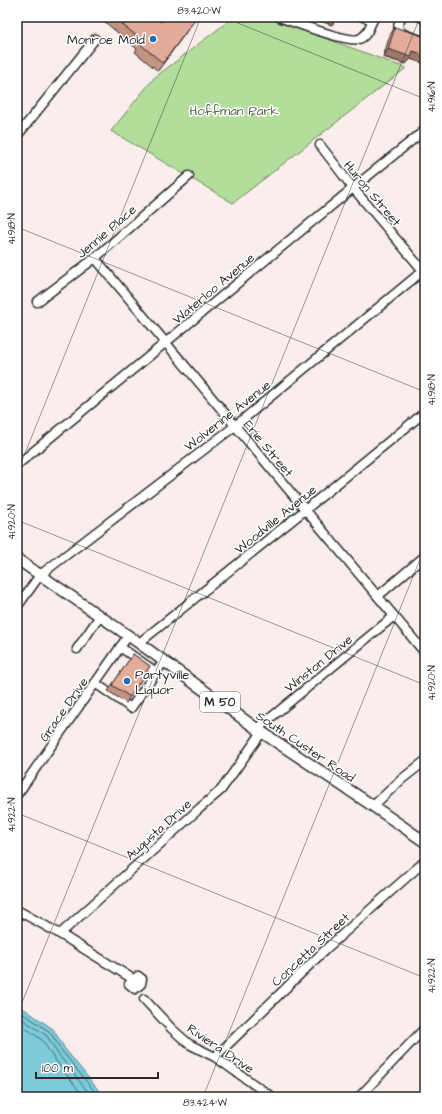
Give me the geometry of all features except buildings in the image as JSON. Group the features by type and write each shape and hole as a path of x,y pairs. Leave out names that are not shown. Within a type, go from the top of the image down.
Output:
{"main road":[{"name":"South Custer Road","path":"17,559 139,643 259,731 425,842"}],"street":[{"path":"279,17 340,37 354,40 360,39 366,35 373,19 363,17"},
{"path":"402,17 398,28 399,30 406,35 425,41"},
{"path":"420,17 425,19"},
{"path":"17,136 95,38"},
{"name":"Waterloo Avenue","path":"17,465 425,130"},
{"name":"Huron Street","path":"320,145 353,188 424,271"},
{"name":"Jennie Place","path":"37,302 95,258 189,176"},
{"name":"Erie Street","path":"95,258 425,653"},
{"name":"Wolverine Avenue","path":"17,607 40,575 235,426 424,271"},
{"name":"Woodville Avenue","path":"139,643 425,412"},
{"path":"378,596 425,556"},
{"path":"77,649 100,616"},
{"name":"Winston Drive","path":"259,731 394,616"},
{"name":"Grace Drive","path":"17,795 128,636"},
{"path":"120,647 156,672"},
{"path":"95,683 131,708 164,661"},
{"name":"Augusta Drive","path":"60,934 221,790 259,731"},
{"path":"373,806 402,779 425,761"},
{"name":"Concetta Street","path":"215,1057 327,948 425,861"},
{"path":"17,910 60,934 133,979"},
{"name":"Riviera Drive","path":"144,999 172,1029 189,1044 215,1057 272,1097"},
{"path":"359,1097 425,1028"}],"green space":[{"name":"Hoffman Park","path":"234,17 268,17 406,68 233,203 111,131 154,78"}],"water":[{"path":"17,1004 53,1029 65,1049 104,1097 17,1097"}],"place":[{"name":"Monroe Mold","path":"153,39"},
{"name":"Partyville Liquor","path":"127,681"}]}
